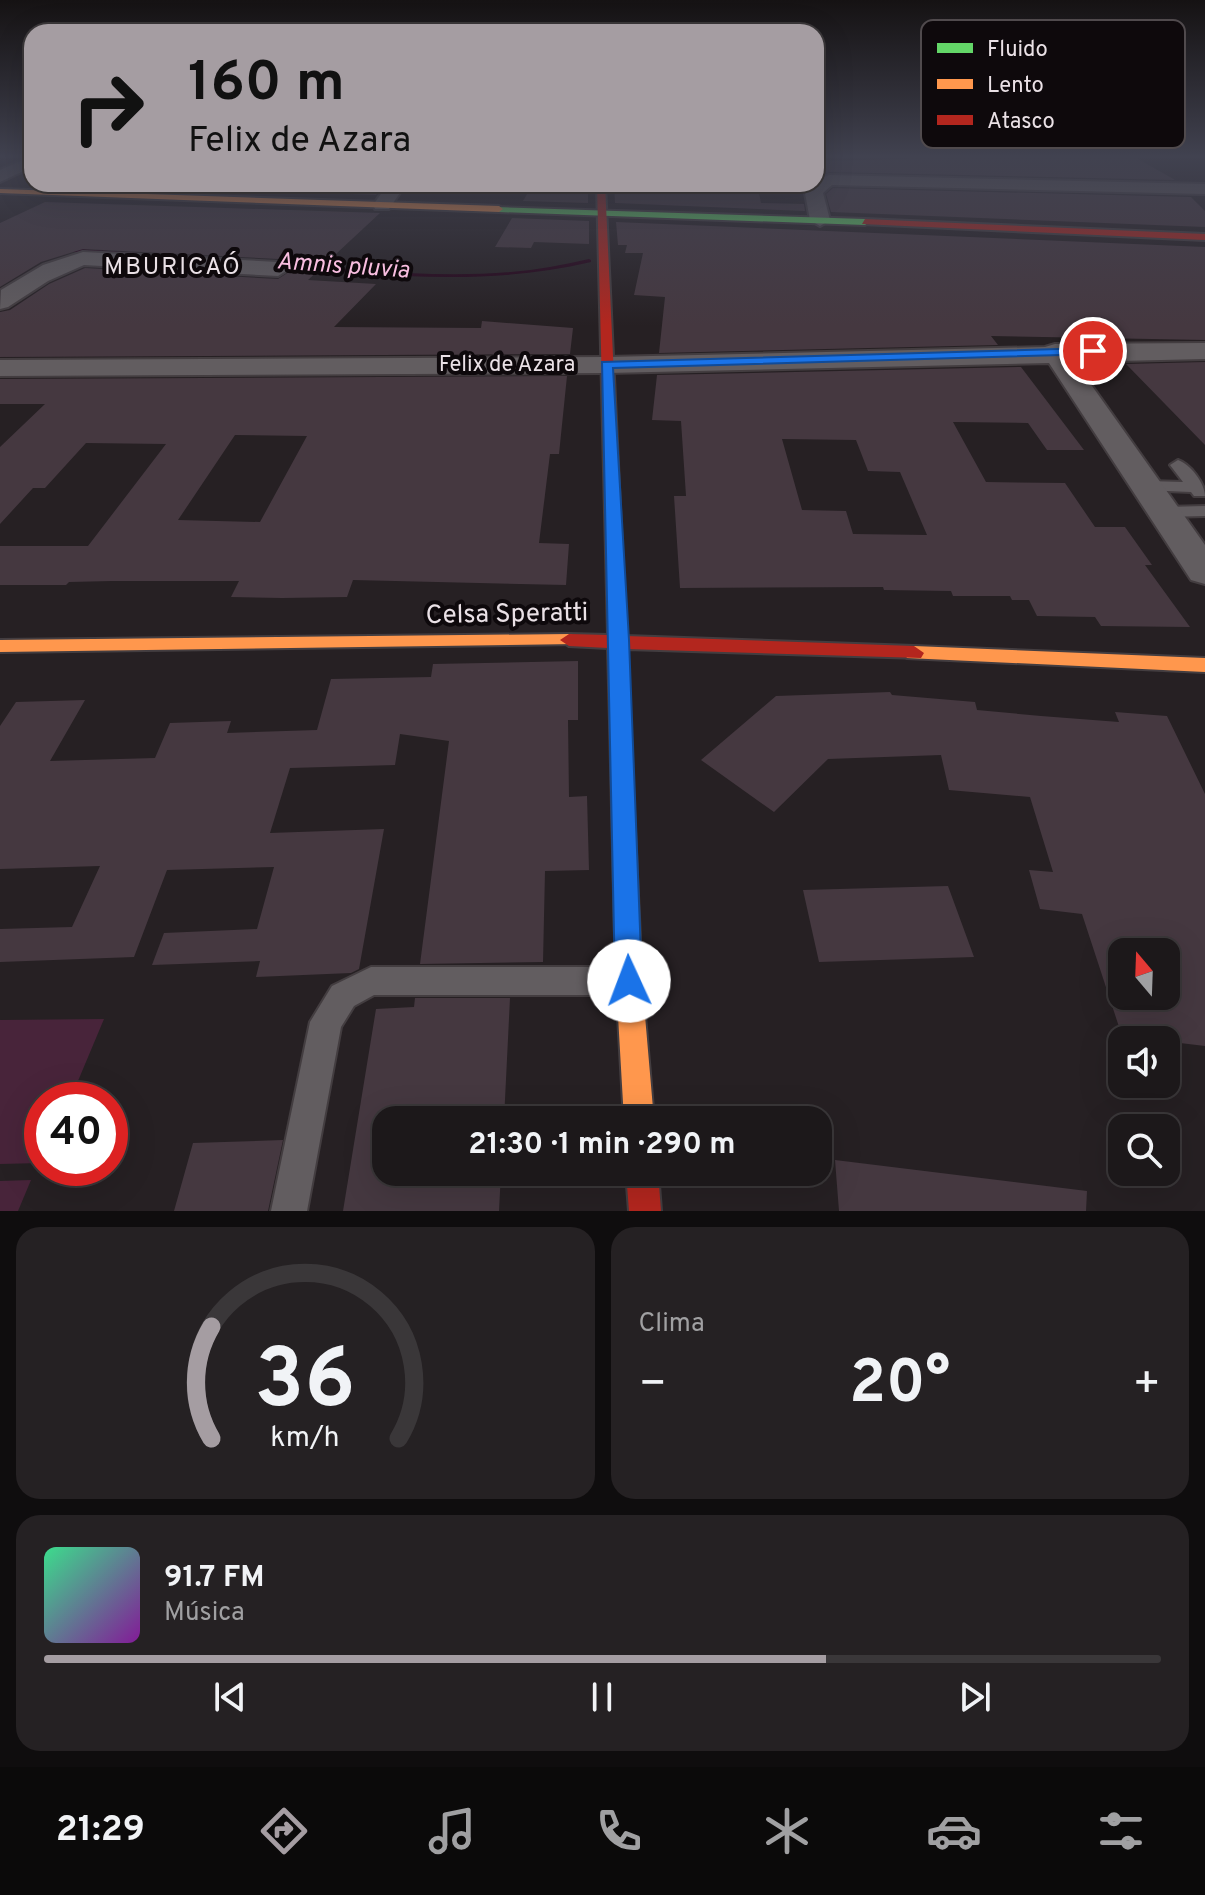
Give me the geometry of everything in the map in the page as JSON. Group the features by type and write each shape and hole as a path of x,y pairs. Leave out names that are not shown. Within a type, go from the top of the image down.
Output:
{"street":[{"path":"588,213 1205,237"},
{"path":"601,213 619,640 629,981 638,1106"},
{"path":"818,213 820,220"},
{"path":"0,302 15,290 71,261 96,258 278,269"},
{"name":"Felix de Azara","path":"0,368 607,365 1055,352 1205,351"},
{"path":"1055,352 1205,572"},
{"name":"Celsa Speratti","path":"0,646 619,640 1205,665"},
{"path":"643,1186 645,1211"}],"lane":[{"path":"1178,465 1201,492"},
{"path":"1156,499 1201,492"},
{"path":"1156,499 1205,511"},
{"path":"289,1211 326,1022 343,996 371,981 629,981"}],"shaded area":[{"path":"104,1019 78,1082 24,1082 24,1163 0,1164 0,1020"},
{"path":"24,1180 24,1186 28,1186 18,1211 0,1211 0,1181"}],"building":[{"path":"22,213 380,213 308,280 376,284 334,327 481,328 482,321 573,328 570,354 0,357 0,312 10,310 49,284 85,268 278,279 292,270 278,259 83,249 41,262 0,287 0,223"},
{"path":"844,213 1205,213 1205,227"},
{"path":"512,218 589,221 589,244 534,242 531,248 495,247"},
{"path":"616,222 1205,247 1205,340 991,336 998,345 659,353 665,297 634,295 643,253 625,253 627,245 618,245"},
{"path":"1205,362 1205,445 1126,364"},
{"path":"1021,367 1084,450 1047,450 1028,423 953,422 986,482 1065,483 1095,527 1125,527 1152,565 1145,565 1190,627 1101,626 1095,617 1037,616 1029,600 1012,600 1010,596 953,596 951,591 884,590 883,587 680,588 674,496 686,496 681,421 652,420 657,375","holes":["782,439 856,440 868,471 900,472 927,535 853,534 846,511 802,510"]},
{"path":"567,376 559,454 550,454 539,543 569,544 566,585 353,580 347,597 282,598 231,597 239,581 0,585 0,546 88,546 166,444 86,443 45,488 33,488 0,524 0,447 45,404 0,404 0,379","holes":["235,435 307,436 260,522 178,520"]},
{"path":"578,661 578,720 568,720 569,797 587,796 589,870 545,871 543,962 420,964 449,741 400,734 395,765 290,768 270,833 384,829 359,969 351,973 256,977 260,961 152,965 164,933 257,929 274,867 167,870 134,957 0,962 0,929 72,927 100,866 0,869 0,726 16,702 85,700 50,761 155,758 170,723 231,721 227,733 317,730 331,679 431,677 433,664"},
{"path":"890,692 892,695 975,702 977,710 1041,716 1119,722 1115,712 1167,716 1205,794 1205,1046 1180,1043 1180,1026 1119,1026 1113,1010 1180,1010 1180,938 1108,938 1108,993 1082,914 1040,909 1029,870 1053,872 1030,797 949,790 941,755 828,759 774,812 701,760 776,696"},
{"path":"948,886 974,957 819,962 803,890"},
{"path":"415,998 510,998 505,1106 372,1106 372,1186 500,1186 499,1211 343,1211 376,1009 414,1007"},
{"path":"283,1140 268,1211 174,1211 193,1143"},
{"path":"835,1160 1087,1191 1086,1211 839,1211"}],"waterway":[{"name":"Amnis pluvia","path":"63,250 140,255"},
{"name":"Amnis pluvia","path":"266,264 387,274 469,276 510,274 589,261"}],"traffic: fast":[{"path":"598,213 865,222"}],"traffic: slow":[{"path":"0,646 569,640"},
{"path":"914,653 1205,665"},
{"path":"620,723 629,981 638,1106"}],"traffic: jam":[{"path":"602,213 620,723"},
{"path":"865,222 1205,237"},
{"path":"569,640 914,653"},
{"path":"643,1186 645,1211"}],"district":[{"name":"MBURICAÓ","path":"173,268"}],"route":[{"path":"629,981 607,365 1093,351"}]}
